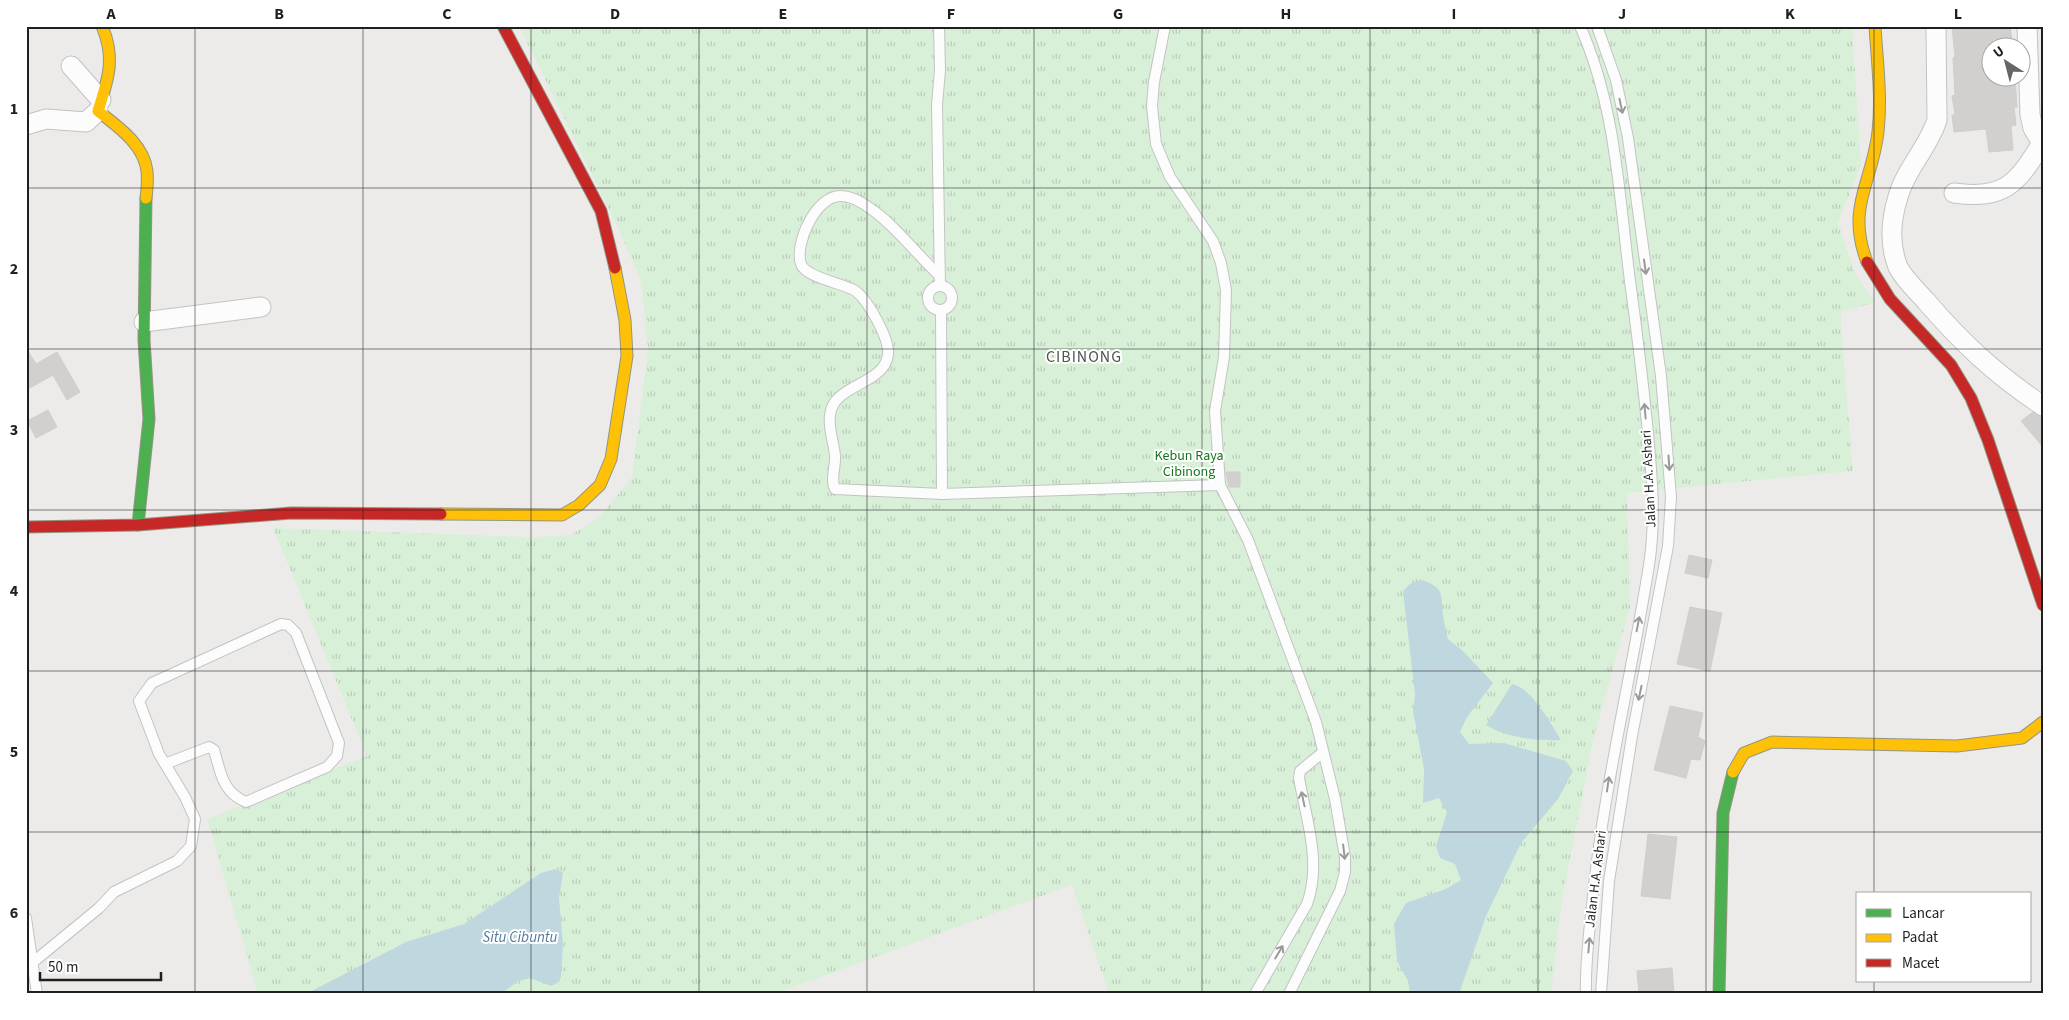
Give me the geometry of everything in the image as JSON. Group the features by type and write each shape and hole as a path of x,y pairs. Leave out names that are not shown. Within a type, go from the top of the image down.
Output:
{"street":[{"path":"26,125 46,119 86,122 100,106 112,57 110,44 102,26"},
{"path":"26,527 138,525 291,512 562,515 580,505 600,485 611,459 627,356 625,320 612,249 593,193 503,26"},
{"path":"1874,26 1880,104 1878,134 1871,171 1857,217 1858,237 1864,259 1888,298 1951,364 1970,395 1989,437 2043,605"},
{"path":"1936,26 1937,120 1925,148 1902,183 1898,196 1892,237 1895,256 1902,274 1944,321 1992,370 2043,406"},
{"path":"1954,193 1982,196 2000,190 2019,177 2042,142 2033,128 2030,114 2033,39"},
{"path":"71,66 100,106 134,140 144,156 147,170 144,322 148,419 138,525"},
{"path":"144,322 261,307"},
{"path":"2022,738 2043,722"},
{"path":"1719,994 1724,813 1734,769 1744,753 1772,742 1957,746 2043,736"}],"lane":[{"path":"939,26 940,70 937,105 940,280 933,288 928,299 934,309 941,310 950,305 952,295 940,280 878,213 858,201 840,196 828,200 812,216 799,252 801,265 808,273 856,291 888,341 888,356 883,366 870,378 839,398 830,413 836,460 833,485 835,489 942,494 1220,485"},
{"path":"1165,26 1154,82 1152,106 1156,144 1178,190 1213,241 1221,263 1226,290 1224,358 1215,411 1215,437 1220,485 1248,540 1274,614 1303,684 1316,722 1322,753 1335,799 1345,857 1345,872 1340,891 1289,994"},
{"name":"Jalan H.A. Ashari","path":"1580,26 1594,57 1600,81 1623,214 1638,337 1652,487 1652,543 1609,774 1590,925 1586,994"},
{"name":"Jalan H.A. Ashari","path":"1597,26 1616,80 1628,138 1661,376 1671,497 1668,546 1632,736 1609,881 1602,994"},
{"path":"1600,81 1616,80"},
{"path":"941,310 942,494"},
{"path":"1652,543 1668,546"},
{"path":"32,963 99,908 114,892 177,861 191,846 195,820 185,797 165,764 159,754 139,701 146,689 152,683 281,624 288,625 296,633 339,743 337,756 327,767 246,802 233,796 226,788 214,750 209,747 165,764"},
{"path":"1254,994 1308,904 1312,890 1315,874 1312,848 1298,778 1300,771 1322,753"},
{"path":"1600,839 1615,841"},
{"path":"26,918 37,994"}],"green space":[{"name":"Kebun Raya Cibinong","path":"519,26 1852,26 1861,165 1838,223 1856,276 1876,302 1841,312 1853,471 1627,493 1630,607 1593,741 1562,900 1551,994 1109,994 1072,885 775,994 258,994 207,819 367,756 273,528 533,537 571,535 600,517 632,477 648,349 641,281 618,228"}],"water":[{"path":"1421,580 1434,586 1440,593 1448,639 1463,651 1493,683 1467,717 1460,732 1469,744 1504,743 1566,761 1573,771 1558,799 1521,843 1486,916 1459,994 1410,994 1408,981 1397,961 1394,924 1406,903 1446,889 1461,880 1455,864 1440,858 1436,846 1447,812 1439,798 1423,803 1424,769 1413,711 1415,695 1403,591 1410,584"},
{"path":"1512,684 1526,692 1533,699 1547,716 1561,740 1522,738 1503,733 1486,725"},
{"name":"Situ Cibuntu","path":"555,869 563,873 559,898 563,945 559,982 551,986 530,978 518,981 501,994 306,994 406,942 464,924 541,873"}],"building":[{"path":"1952,26 2010,26 2012,38 1982,38 1982,88 2016,88 2017,107 2014,107 2016,125 2011,126 2013,150 1989,152 1986,129 1954,132 1952,115 1955,115 1952,96 1955,95 1953,58 1955,57"},
{"path":"26,348 36,364 57,352 80,392 67,400 53,375 26,390"},
{"path":"48,410 57,427 36,438 27,421"},
{"path":"2033,412 2043,417 2043,447 2021,421"},
{"path":"1226,472 1240,472 1240,487 1229,487"},
{"path":"1689,555 1712,560 1708,578 1685,573"},
{"path":"1690,607 1722,613 1710,671 1677,664"},
{"path":"1670,706 1703,713 1698,737 1705,741 1700,760 1691,759 1686,778 1654,770"},
{"path":"1648,834 1677,837 1670,899 1641,896"},
{"path":"1672,968 1674,994 1639,994 1637,971"}],"traffic: fast":[{"path":"138,525 149,419 144,340 146,198"},
{"path":"1719,994 1723,813 1733,772"}],"traffic: slow":[{"path":"102,26 110,59 105,89 98,111 128,136 141,152 147,171 146,198"},
{"path":"1867,262 1861,243 1859,226 1862,196 1878,132 1880,106 1875,26"},
{"path":"441,514 562,515 579,505 600,485 611,459 627,356 625,320 615,268"},
{"path":"1733,772 1744,753 1772,742 1957,746 2022,738 2043,722"}],"traffic: jam":[{"path":"503,26 601,211 615,268"},
{"path":"1867,262 1890,299 1951,365 1971,398 1988,440 2043,605"},
{"path":"26,527 138,525 291,513 441,514"}],"district":[{"name":"CIBINONG","path":"1084,357"}]}
